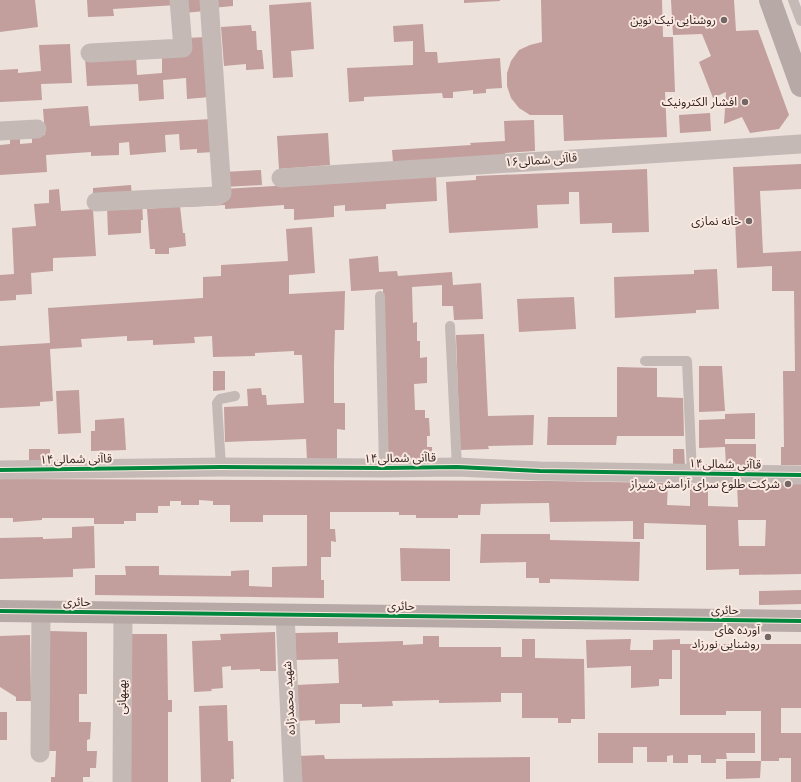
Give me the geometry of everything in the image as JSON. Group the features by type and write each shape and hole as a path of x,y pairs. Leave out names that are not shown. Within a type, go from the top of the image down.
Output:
{"street":[{"path":"90,53 183,48 179,0"},
{"path":"96,202 217,196 222,193 208,0"},
{"path":"770,0 801,86"},
{"path":"0,131 37,129"},
{"name":"قاآنی شمالی۱۶","path":"281,178 801,144"},
{"name":"قاآنی شمالی۱۴","path":"0,470 221,467 457,467 692,474 801,474"},
{"name":"حائری","path":"0,611 801,621"},
{"path":"40,753 41,611"},
{"name":"بهبهانی","path":"122,782 123,612"},
{"name":"شهید محمدزاده","path":"285,614 293,782"}],"lane":[{"path":"793,0 801,21"},
{"path":"380,296 384,468"},
{"path":"450,326 457,467"},
{"path":"645,361 687,361 692,474"},
{"path":"221,467 217,403 220,399 235,396"}],"building":[{"path":"0,0 35,0 38,27 0,32"},
{"path":"87,0 176,0 176,5 113,9 114,16 88,17"},
{"path":"184,0 205,0 205,11 184,13"},
{"path":"211,0 233,0 233,6 212,8"},
{"path":"464,0 500,0 500,1 464,3"},
{"path":"541,0 662,0 663,37 673,37 675,92 665,92 667,137 564,141 563,115 530,115 519,108 511,98 507,86 507,73 511,61 519,50 542,42"},
{"path":"671,0 734,0 736,31 758,30 789,115 779,129 750,133 742,117 724,124 726,92 713,98 699,62 711,56 702,34 673,35"},
{"path":"311,2 314,49 291,51 293,77 273,78 269,5"},
{"path":"423,24 425,52 437,52 438,63 500,58 502,88 486,89 486,93 473,94 473,90 453,92 453,98 443,98 442,93 364,97 364,101 349,102 347,68 413,65 413,41 394,42 393,26"},
{"path":"251,25 252,31 256,31 257,50 262,50 264,69 246,70 246,64 224,66 221,27"},
{"path":"207,37 210,97 187,99 186,78 163,80 164,99 139,101 138,84 87,86 85,57 136,54 137,75 162,73 162,54 186,38"},
{"path":"70,44 72,83 41,84 42,100 0,102 0,70 18,69 18,73 41,71 39,45"},
{"path":"88,106 90,126 212,119 214,152 197,153 197,149 180,150 179,134 165,135 166,152 130,155 129,142 119,143 119,155 91,156 91,152 46,155 47,172 0,175 0,145 10,144 10,137 20,137 20,144 32,143 32,136 45,135 43,109"},
{"path":"710,113 711,131 680,133 679,115"},
{"path":"534,120 535,151 505,153 506,156 393,162 392,150 471,145 470,143 505,141 504,121"},
{"path":"328,133 330,165 279,169 277,136"},
{"path":"801,164 801,189 760,191 763,253 801,251 801,465 781,465 781,447 784,447 783,371 795,371 794,291 772,291 772,266 737,268 733,167"},
{"path":"647,169 649,232 612,233 612,223 580,224 579,192 569,192 569,204 537,205 538,228 449,233 446,182 476,180 476,176"},
{"path":"261,170 262,185 224,187 223,172"},
{"path":"436,176 437,201 386,204 386,209 345,211 345,205 334,206 334,217 294,220 294,209 284,209 284,205 225,209 225,205 185,207 224,189"},
{"path":"131,185 132,197 93,199 93,188"},
{"path":"59,189 61,211 93,209 96,256 53,258 53,271 31,273 32,294 16,295 16,300 0,301 0,275 14,274 12,228 36,226 34,204 49,203 49,190"},
{"path":"142,203 143,220 141,220 141,233 108,235 107,205"},
{"path":"180,206 186,246 169,248 169,254 155,254 155,249 150,249 147,209"},
{"path":"312,227 315,273 289,275 289,294 345,291 344,330 335,330 334,403 345,403 345,430 337,429 337,462 307,461 306,439 225,442 224,407 248,406 247,389 261,388 262,395 266,395 267,405 304,403 302,355 294,355 294,351 255,353 255,356 213,357 212,336 194,337 195,343 153,345 153,340 127,341 127,336 81,339 82,347 50,349 53,401 40,402 40,406 0,408 0,346 50,343 48,308 203,298 203,277 221,276 221,265 288,261 286,229"},
{"path":"378,256 379,272 397,271 398,276 452,272 453,285 481,283 483,319 454,320 453,306 442,306 442,285 412,287 413,323 417,322 417,341 420,341 420,358 427,357 427,383 414,384 415,410 425,410 425,418 429,418 430,436 427,436 427,447 432,447 432,458 387,459 383,289 351,291 349,259"},
{"path":"717,269 719,309 696,310 696,313 615,318 614,277 694,274 694,270"},
{"path":"574,297 576,329 519,332 517,299"},
{"path":"484,334 488,416 534,415 533,445 488,446 489,449 460,450 456,335"},
{"path":"699,366 722,366 725,411 699,412"},
{"path":"617,367 657,368 657,397 683,398 684,436 617,436 616,445 547,445 548,417 617,417"},
{"path":"213,371 225,371 225,390 213,391"},
{"path":"79,390 81,433 58,434 56,391"},
{"path":"755,413 755,439 725,439 725,444 756,444 756,466 726,466 725,447 699,448 699,420 725,419 725,414"},
{"path":"124,418 126,450 91,451 91,431 95,431 95,420"},
{"path":"29,449 50,449 50,463 29,464"},
{"path":"673,449 684,449 685,466 673,466"},
{"path":"0,479 549,481 668,483 667,505 690,506 690,484 708,484 708,506 738,507 737,484 801,484 801,574 739,575 739,569 706,570 706,525 644,523 644,539 633,539 633,521 550,522 549,503 481,504 480,515 458,515 458,518 416,518 416,515 399,515 399,512 330,512 330,529 335,529 336,542 331,541 331,557 321,557 321,580 324,580 324,598 95,595 95,575 126,575 125,566 159,566 159,575 231,576 231,571 249,570 249,586 272,587 272,567 307,566 307,515 263,515 263,522 230,522 230,505 213,505 213,501 199,500 199,505 181,505 181,501 170,501 170,506 158,506 158,513 136,513 136,521 124,521 124,524 94,524 94,518 42,518 42,520 13,522 13,518 0,518","holes":["738,520 766,520 765,546 739,546"]},
{"path":"94,526 95,568 73,569 73,577 0,579 0,538 72,538 72,527"},
{"path":"481,534 550,534 550,540 640,542 639,581 550,579 550,583 539,583 539,578 526,578 526,562 480,563"},
{"path":"400,548 450,549 450,581 401,581"},
{"path":"801,590 801,604 759,605 759,591"},
{"path":"49,631 87,632 87,694 79,694 79,722 91,722 90,739 87,740 87,751 97,751 96,768 90,768 90,777 83,777 83,782 51,782 51,777 55,777 56,751 48,751"},
{"path":"275,632 276,671 260,671 260,669 231,670 231,666 222,667 223,688 211,689 212,691 194,692 192,641 221,640 220,634"},
{"path":"338,632 338,643 403,641 403,645 423,644 423,636 439,636 439,647 501,647 501,657 522,657 522,639 535,639 535,658 584,659 585,719 571,719 571,723 558,723 558,718 522,718 522,693 501,693 501,702 439,703 439,700 392,701 393,706 362,707 362,704 340,704 340,723 315,724 315,720 297,721 296,685 339,683 338,659 296,660 295,633"},
{"path":"130,634 167,634 168,700 172,700 172,712 168,712 168,782 131,782"},
{"path":"30,635 31,701 16,701 16,697 0,687 0,636"},
{"path":"631,639 630,650 653,650 653,640 680,639 680,644 801,644 801,708 781,708 781,733 801,733 801,782 791,782 791,758 779,758 779,761 761,761 761,711 726,711 726,715 680,715 680,650 672,650 672,679 659,679 659,686 631,688 631,666 587,668 586,640"},
{"path":"227,705 228,741 233,741 234,779 231,779 231,782 201,782 199,706"},
{"path":"0,712 7,712 7,740 0,740"},
{"path":"598,733 755,733 755,753 726,753 727,759 716,759 716,763 701,763 701,755 688,755 688,763 673,763 673,755 667,756 667,762 647,762 647,747 633,747 633,763 598,763"},
{"path":"324,755 325,759 530,757 530,782 299,782 298,756"},
{"path":"726,761 761,761 760,778 726,779"}],"cycle path":[{"path":"0,470 221,467 457,467 540,471 801,475"},
{"path":"0,611 801,621"}],"place":[{"name":"روشنایی نیک نوین","path":"724,20"},
{"name":"افشار الکترونیک","path":"745,102"},
{"name":"خانه نمازی","path":"749,221"},
{"name":"شرکت طلوع سرای آرامش شیراز","path":"788,484"},
{"name":"آورده های روشنایی نورزاد","path":"768,637"}]}
